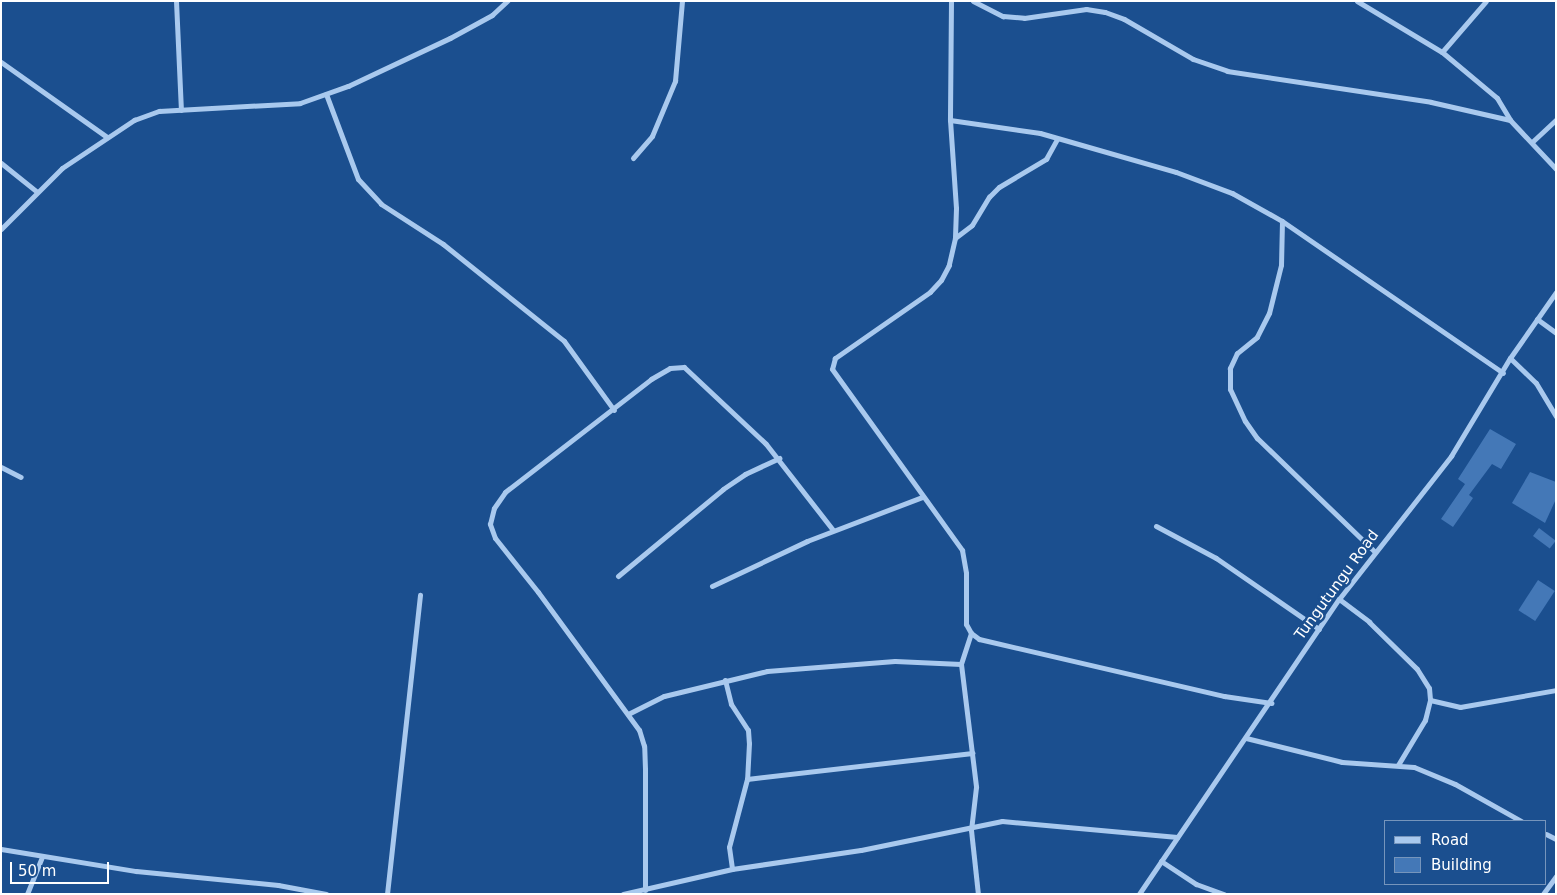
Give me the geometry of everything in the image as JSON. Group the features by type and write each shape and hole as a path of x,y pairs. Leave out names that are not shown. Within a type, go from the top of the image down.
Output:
{"street":[{"path":"176,1 181,110"},
{"path":"1,229 36,191 62,168 134,120 159,111 300,104 450,38 492,14 507,1"},
{"path":"633,158 652,136 675,81 682,1"},
{"path":"951,1 950,120 955,238 949,265 942,280 930,292 835,358 832,363 839,379 922,497 962,550 966,572 966,624 971,633 979,638 1224,696 1271,703"},
{"path":"973,1 1003,16 1024,18 1086,8 1105,12 1124,18 1193,59 1226,71 1431,102 1510,120"},
{"path":"1357,1 1442,52 1496,98 1510,120 1556,169"},
{"path":"1442,52 1486,1"},
{"path":"1,62 107,137"},
{"path":"326,94 358,179 381,204 443,244 564,341 614,410"},
{"path":"950,120 995,125 1057,139 1176,172 1232,194 1282,222 1503,373"},
{"path":"1532,142 1554,125 1556,120"},
{"path":"955,238 972,225 989,196 999,187 1046,159 1057,139"},
{"path":"1,163 36,191"},
{"path":"1282,222 1280,265 1270,313 1257,338 1237,353 1230,368 1230,389 1245,421 1258,438 1374,552"},
{"name":"Tungutungu Road","path":"1139,894 1271,703 1339,599 1451,456 1503,373 1510,358 1556,292"},
{"path":"1537,319 1556,333"},
{"path":"1510,358 1536,383 1556,416"},
{"path":"646,890 644,746 628,714 495,538 490,524 494,508 505,492 614,410 651,379 670,368 684,367 779,458 833,530"},
{"path":"618,576 724,489 745,474 779,458"},
{"path":"1,467 21,477"},
{"path":"712,586 833,530 922,497"},
{"path":"1156,526 1216,558 1319,629"},
{"path":"387,894 420,595"},
{"path":"1339,599 1369,622 1417,669 1429,688 1430,700 1425,720 1398,764"},
{"path":"971,633 961,664 976,787 971,830 978,894"},
{"path":"628,714 664,696 767,671 860,664 961,664"},
{"path":"725,680 731,704 748,730 747,779 732,833 732,869"},
{"path":"1430,700 1460,707 1556,690"},
{"path":"1246,738 1295,753 1342,762 1398,764 1414,767 1455,784 1520,820"},
{"path":"747,779 973,753"},
{"path":"623,894 732,869 971,830 1002,821 1039,822 1177,837"},
{"path":"1,850 42,857 278,885 326,894"},
{"path":"27,894 42,857"},
{"path":"1161,861 1196,884 1224,894"},
{"path":"1543,894 1556,876"}],"building":[{"path":"1490,429 1516,444 1501,469 1492,464 1469,495 1473,498 1453,527 1441,519 1465,484 1458,479"},
{"path":"1530,472 1556,482 1556,499 1545,523 1512,503"},
{"path":"1539,528 1556,541 1550,549 1533,536"},
{"path":"1538,580 1555,591 1535,621 1518,610"}]}
